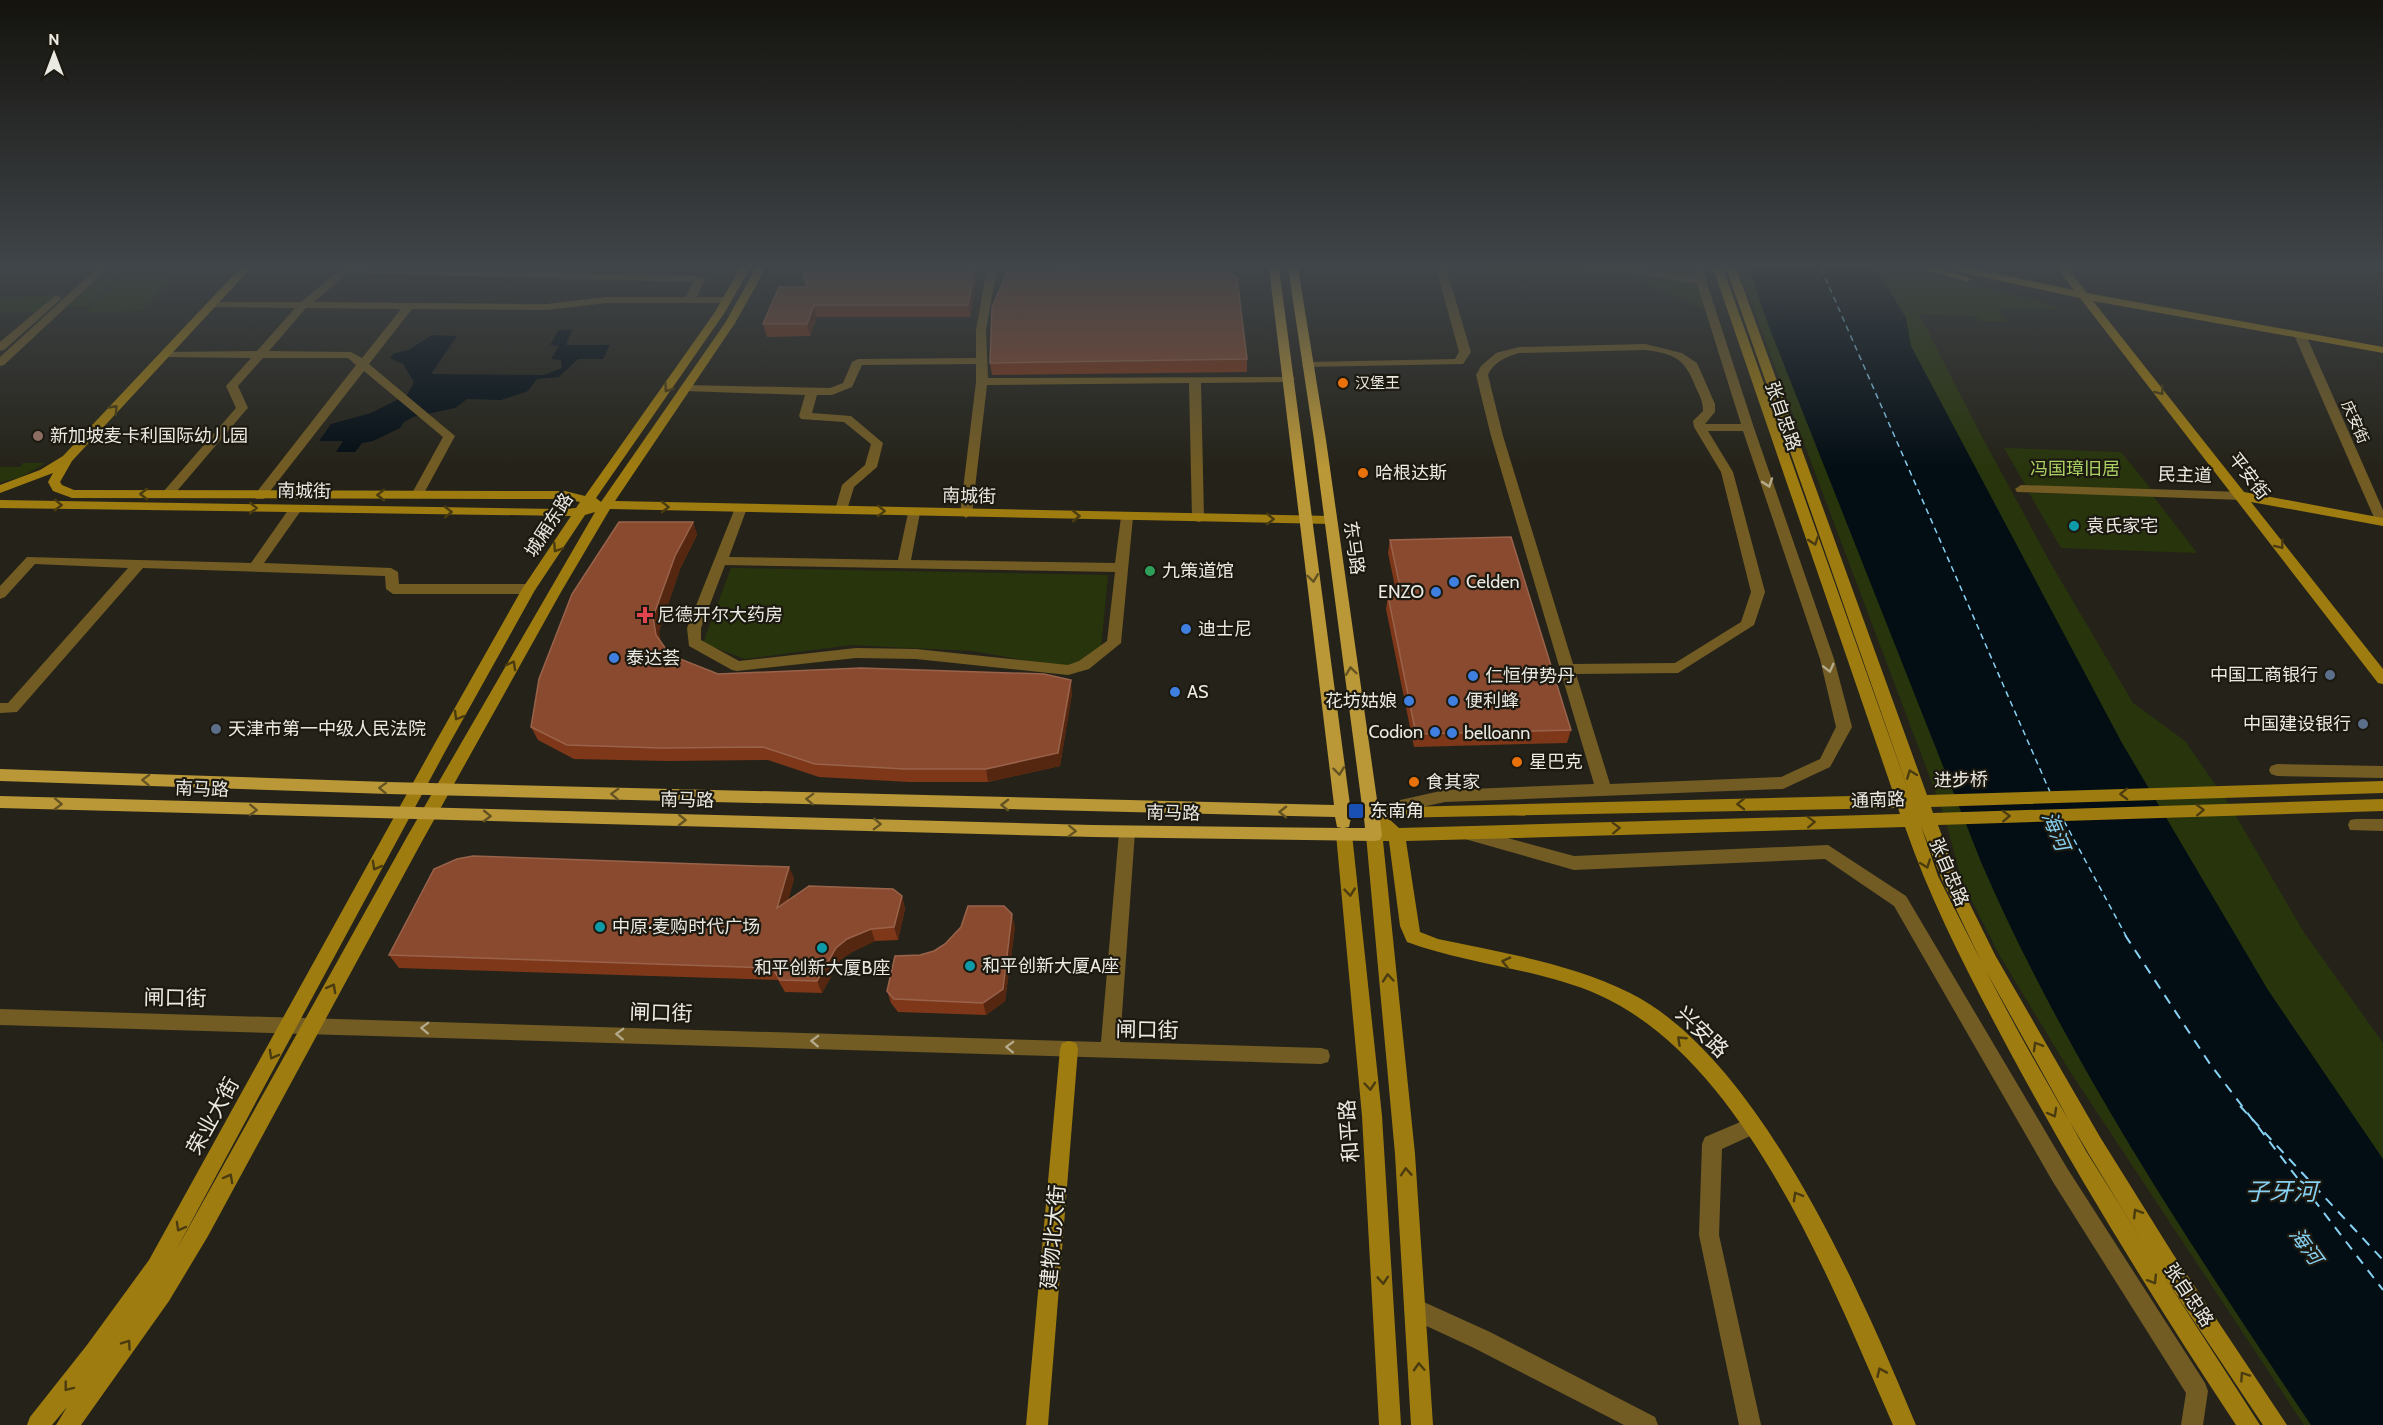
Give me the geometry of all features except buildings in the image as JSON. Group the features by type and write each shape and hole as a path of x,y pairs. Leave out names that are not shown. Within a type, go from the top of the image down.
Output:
{"main road":[{"path":"1283,334 1340,779 1344,834"},
{"name":"东马路","path":"1303,334 1374,835"},
{"name":"南马路","path":"0,775 417,789 1370,812"},
{"name":"南马路","path":"0,802 1126,832 1374,835"}],"street":[{"path":"0,348 15,334"},
{"path":"0,363 31,334"},
{"path":"0,489 44,473 67,459 184,334"},
{"path":"167,495 242,408 232,386 276,334"},
{"path":"260,496 386,334"},
{"name":"城厢东路","path":"404,814 530,589 588,500 703,334"},
{"name":"城厢东路","path":"428,815 606,505 723,334"},
{"path":"966,514 982,382 981,334"},
{"path":"1308,365 1459,362 1465,352 1460,334"},
{"path":"1370,812 1445,796 1782,783 1825,763 1838,743 1844,727 1827,659 1718,334"},
{"name":"张自忠路","path":"1741,334 1930,876 1986,990 2071,1147 2180,1323 2249,1425"},
{"name":"张自忠路","path":"1755,334 1950,880 1989,960 2093,1144 2166,1261 2276,1425"},
{"name":"平安街","path":"2115,334 2383,679"},
{"path":"2300,335 2383,350"},
{"name":"庆安街","path":"2300,335 2382,522"},
{"path":"1567,669 1678,668 1746,625 1758,592 1727,472 1700,427 1699,420 1709,412 1709,404 1693,365 1678,355 1645,347 1519,350 1500,355 1485,368 1482,375 1488,406 1567,669 1604,790"},
{"path":"165,354 351,355 449,436 417,495"},
{"path":"686,388 832,392 848,385 858,362 982,362"},
{"path":"982,382 1289,379"},
{"path":"1194,380 1198,519"},
{"path":"812,392 805,416 848,419 877,443 871,467 848,485 841,510"},
{"path":"1700,427 1748,428"},
{"name":"南城街","path":"67,459 54,482 57,488 72,494 565,495 606,505 1331,520"},
{"name":"民主道","path":"2021,489 2242,496 2382,522"},
{"name":"南城街","path":"0,504 420,512 580,512 606,505"},
{"path":"741,508 693,628 694,642 737,666 856,653 916,654 1068,670 1084,665 1114,643 1127,517"},
{"path":"254,567 296,509"},
{"path":"904,564 914,513"},
{"path":"0,594 32,560 391,572 393,589 530,589"},
{"path":"721,561 1121,567"},
{"path":"0,708 12,708 139,564"},
{"path":"2277,770 2383,772"},
{"name":"进步桥","path":"1370,812 1969,800 2383,787"},
{"name":"通南路","path":"1374,835 1471,834 2383,805"},
{"path":"1370,812 1396,835"},
{"name":"荣业大街","path":"38,1425 95,1353 156,1267 404,814"},
{"path":"67,1425 162,1294 201,1229 428,815"},
{"path":"2356,825 2383,825"},
{"path":"1110,1051 1126,832"},
{"name":"和平路","path":"1344,834 1372,1116 1390,1425"},
{"path":"1471,834 1574,863 1828,852 1900,901 2060,1175 2197,1391 2192,1425"},
{"path":"1374,835 1405,1154 1422,1425"},
{"name":"兴安路","path":"1396,835 1402,862 1408,926 1413,937 1437,946 1588,982 1624,998 1647,1011 1687,1046 1717,1079 1783,1172 1811,1221 1905,1425"},
{"name":"闸口街","path":"0,1017 312,1024 1321,1056"},
{"name":"建物北大街","path":"1037,1425 1069,1049"},
{"path":"1750,1425 1709,1235 1712,1144 1752,1126"},
{"path":"1415,1309 1482,1340 1647,1425"}],"green space":[{"name":"子牙河","path":"1763,334 1930,334 2051,564 2133,703 2185,741 2230,806 2303,931 2383,1043 2383,1425 2304,1425 2069,1070 2000,956 1962,881 1944,815"},
{"name":"冯国璋旧居","path":"2004,448 2121,452 2151,489 2026,486"},
{"path":"23,463 46,463 19,478 0,482 0,467 20,467"},
{"path":"2029,493 2153,496 2197,553 2061,548"},
{"path":"731,568 1108,575 1101,649 1068,668 973,651 851,645 745,659 703,643"}],"water":[{"path":"556,334 570,334 566,345 610,345 603,359 578,359 559,377 537,379 528,391 501,400 467,399 455,408 413,417 404,422 400,428 373,441 362,443 355,452 336,452 343,441 319,441 331,424 371,413 407,395 414,382 403,364 390,358 393,354 410,349 432,335 457,336 431,374 544,375 562,368 561,360 551,359 559,346 550,345"},
{"name":"子牙河","path":"1772,334 1909,334 1911,346 2122,743 2268,990 2383,1159 2383,1425 2311,1425 2176,1220 2091,1080 2015,935 1981,862"}],"ferry route":[{"path":"1850,334 2050,792"},
{"path":"2064,821 2126,936"},
{"path":"2125,935 2210,1064 2252,1119"},
{"path":"2240,1106 2252,1119"},
{"path":"2252,1119 2383,1260"},
{"path":"2252,1119 2383,1290"}],"place":[{"name":"汉堡王","path":"1343,383"},
{"name":"新加坡麦卡利国际幼儿园","path":"38,436"},
{"name":"哈根达斯","path":"1363,473"},
{"name":"袁氏家宅","path":"2074,526"},
{"name":"九策道馆","path":"1150,571"},
{"name":"Celden","path":"1454,582"},
{"name":"ENZO","path":"1436,592"},
{"name":"尼德开尔大药房","path":"645,615"},
{"name":"迪士尼","path":"1186,629"},
{"name":"泰达荟","path":"614,658"},
{"name":"中国工商银行","path":"2330,675"},
{"name":"仁恒伊势丹","path":"1473,676"},
{"name":"AS","path":"1175,692"},
{"name":"花坊姑娘","path":"1409,701"},
{"name":"便利蜂","path":"1453,701"},
{"name":"中国建设银行","path":"2363,724"},
{"name":"天津市第一中级人民法院","path":"216,729"},
{"name":"Codion","path":"1435,732"},
{"name":"belloann","path":"1452,733"},
{"name":"星巴克","path":"1517,762"},
{"name":"食其家","path":"1414,782"},
{"name":"东南角","path":"1356,811"},
{"name":"中原·麦购时代广场","path":"600,927"},
{"name":"和平创新大厦B座","path":"822,948"},
{"name":"和平创新大厦A座","path":"970,966"}],"water label":[{"name":"海河","path":"2056,831"},
{"name":"海河","path":"2306,1246"}]}
